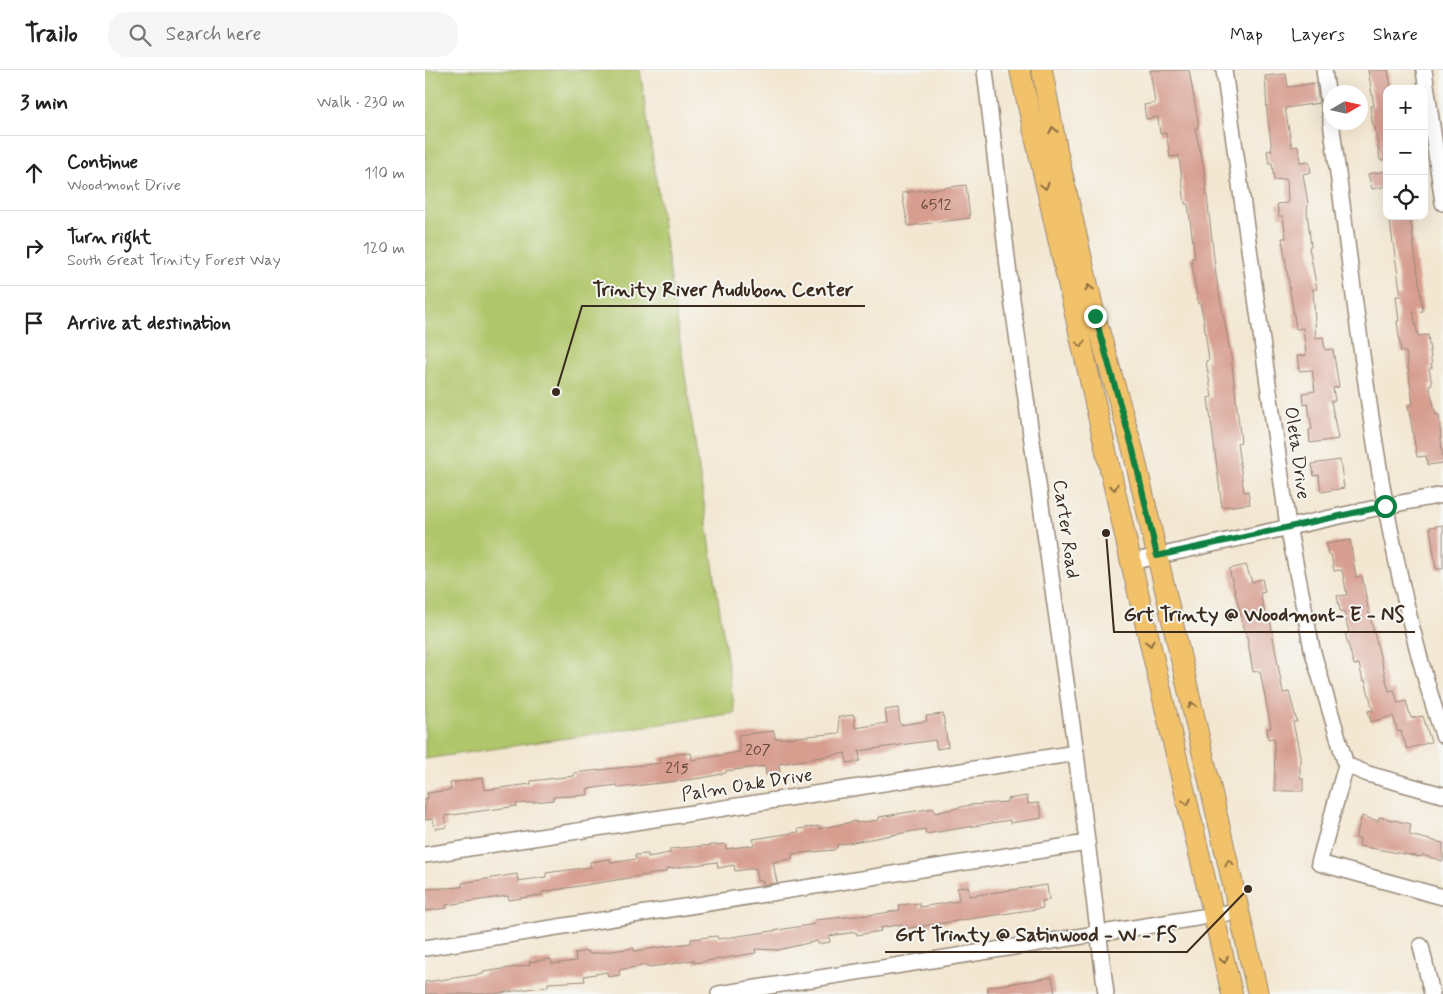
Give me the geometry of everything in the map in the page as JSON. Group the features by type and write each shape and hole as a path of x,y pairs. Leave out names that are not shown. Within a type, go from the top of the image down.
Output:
{"main road":[{"path":"1020,70 1131,562 1232,994"},
{"path":"1042,70 1058,154 1095,316 1133,450 1258,994"}],"street":[{"name":"Carter Road","path":"985,70 1011,292 1076,753 1106,994"},
{"name":"Oleta Drive","path":"1224,70 1287,526 1313,649 1346,764"},
{"path":"1324,70 1326,85"},
{"path":"1424,70 1443,203"},
{"path":"1332,130 1385,506 1423,675 1443,736"},
{"path":"1131,562 1287,526 1443,495"},
{"name":"Palm Oak Drive","path":"425,856 1076,753"},
{"path":"1443,795 1368,774 1346,764 1319,863 1443,897"},
{"path":"425,948 1087,843"},
{"path":"719,994 1240,911"},
{"path":"1421,946 1431,994"}],"green space":[{"path":"425,70 640,70 735,713 425,759"}],"building":[{"path":"1150,70 1189,70 1198,121 1198,128 1195,128 1204,169 1216,276 1231,356 1241,442 1237,443 1244,492 1248,491 1250,504 1222,507 1208,398 1212,397 1206,361 1209,360 1203,316 1200,303 1198,304 1191,258 1195,258 1188,204 1185,204 1179,156 1170,157 1166,133 1160,134 1158,117 1146,119 1144,105 1155,103"},
{"path":"1368,70 1388,70 1390,85 1383,85 1383,160 1380,160 1375,127 1373,128 1370,106 1374,106"},
{"path":"1286,74 1288,87 1316,83 1319,103 1285,108 1292,147 1298,146 1300,162 1309,161 1311,172 1303,174 1308,203 1307,212 1311,246 1309,247 1317,289 1313,289 1316,338 1323,337 1325,350 1333,349 1339,387 1333,388 1335,401 1331,401 1338,439 1310,443 1309,430 1312,429 1308,404 1304,405 1303,393 1315,391 1312,370 1299,371 1297,356 1306,355 1303,328 1296,329 1282,238 1286,238 1283,216 1279,216 1277,204 1288,203 1287,179 1274,180 1272,163 1269,163 1267,151 1272,150 1265,76"},
{"path":"1383,172 1383,187 1372,189 1368,174"},
{"path":"966,185 970,218 908,226 902,193"},
{"path":"1390,220 1411,220 1423,311 1413,312 1418,336 1428,335 1432,368 1429,368 1432,384 1429,385 1436,415 1439,415 1443,463 1428,465 1426,456 1417,457 1408,405 1413,404 1406,352 1401,352 1397,321 1399,321 1396,296 1401,296"},
{"path":"1340,460 1344,488 1321,492 1319,475 1314,476 1312,464"},
{"path":"1443,525 1443,569 1436,569 1430,527"},
{"path":"1350,540 1356,577 1362,576 1369,613 1389,691 1394,690 1398,703 1406,701 1411,718 1423,716 1431,742 1407,749 1401,731 1398,732 1393,716 1371,722 1368,711 1373,710 1365,680 1363,681 1359,664 1354,665 1345,633 1349,633 1344,611 1340,611 1337,596 1347,595 1342,570 1334,571 1331,554 1328,555 1326,544"},
{"path":"1246,565 1252,582 1262,579 1265,592 1260,593 1265,614 1269,614 1283,693 1289,692 1297,722 1293,722 1300,756 1300,778 1303,778 1303,791 1275,791 1274,738 1268,739 1267,728 1271,728 1260,671 1253,672 1246,631 1229,569"},
{"path":"898,708 900,725 927,721 926,716 943,714 948,747 937,749 935,740 859,751 860,761 847,763 845,753 779,764 780,773 766,775 765,766 726,771 726,773 702,778 618,788 617,785 587,789 588,795 553,797 553,800 445,816 447,827 435,829 433,819 425,820 425,799 428,798 427,793 451,790 450,783 482,778 484,790 531,784 531,781 574,776 574,773 660,763 659,758 678,754 691,753 692,760 740,752 738,735 774,731 775,739 840,733 838,717 854,715 855,728 887,723 885,710"},
{"path":"1027,796 1028,804 1039,803 1042,818 1010,823 1010,820 926,834 925,829 837,845 834,850 792,854 792,859 773,862 777,883 763,885 763,881 757,881 756,868 735,871 734,865 718,868 717,862 666,869 666,872 542,892 542,895 509,900 508,896 446,905 447,908 425,911 425,891 427,889 462,887 462,883 517,874 518,881 546,877 546,873 591,867 590,862 610,859 611,863 636,859 635,855 648,854 648,857 670,853 670,849 725,844 726,849 754,845 753,839 799,832 798,829 819,826 819,829 856,821 856,823 879,820 879,817 934,808 935,813 970,805 1007,802 1007,799"},
{"path":"1362,816 1378,821 1379,817 1411,824 1409,835 1443,843 1443,861 1422,855 1421,857 1359,846 1360,839 1355,838"},
{"path":"1047,885 1049,900 1042,901 1043,908 903,929 902,924 880,928 881,931 857,935 856,932 829,936 830,942 818,944 817,941 778,950 755,949 756,953 694,963 694,960 658,966 647,967 647,965 619,970 620,975 608,977 607,972 584,976 585,981 548,983 548,986 494,994 425,994 425,982 530,965 529,962 551,959 552,964 576,961 575,953 588,951 589,954 634,948 634,951 691,943 691,939 717,936 718,939 815,924 814,920 878,914 900,910 899,905 919,903 920,907 959,901 957,888 968,886 969,896"},
{"path":"1052,977 1055,994 988,994 988,987"}],"place":[{"name":"Trinity River Audubon Center","path":"556,392"},
{"name":"Grt Trinty @ Woodmont- E - NS","path":"1106,533"},
{"name":"Grt Trinty @ Satinwood - W - FS","path":"1248,889"}],"route":[{"path":"1095,316 1133,450 1157,556 1385,506"}]}
